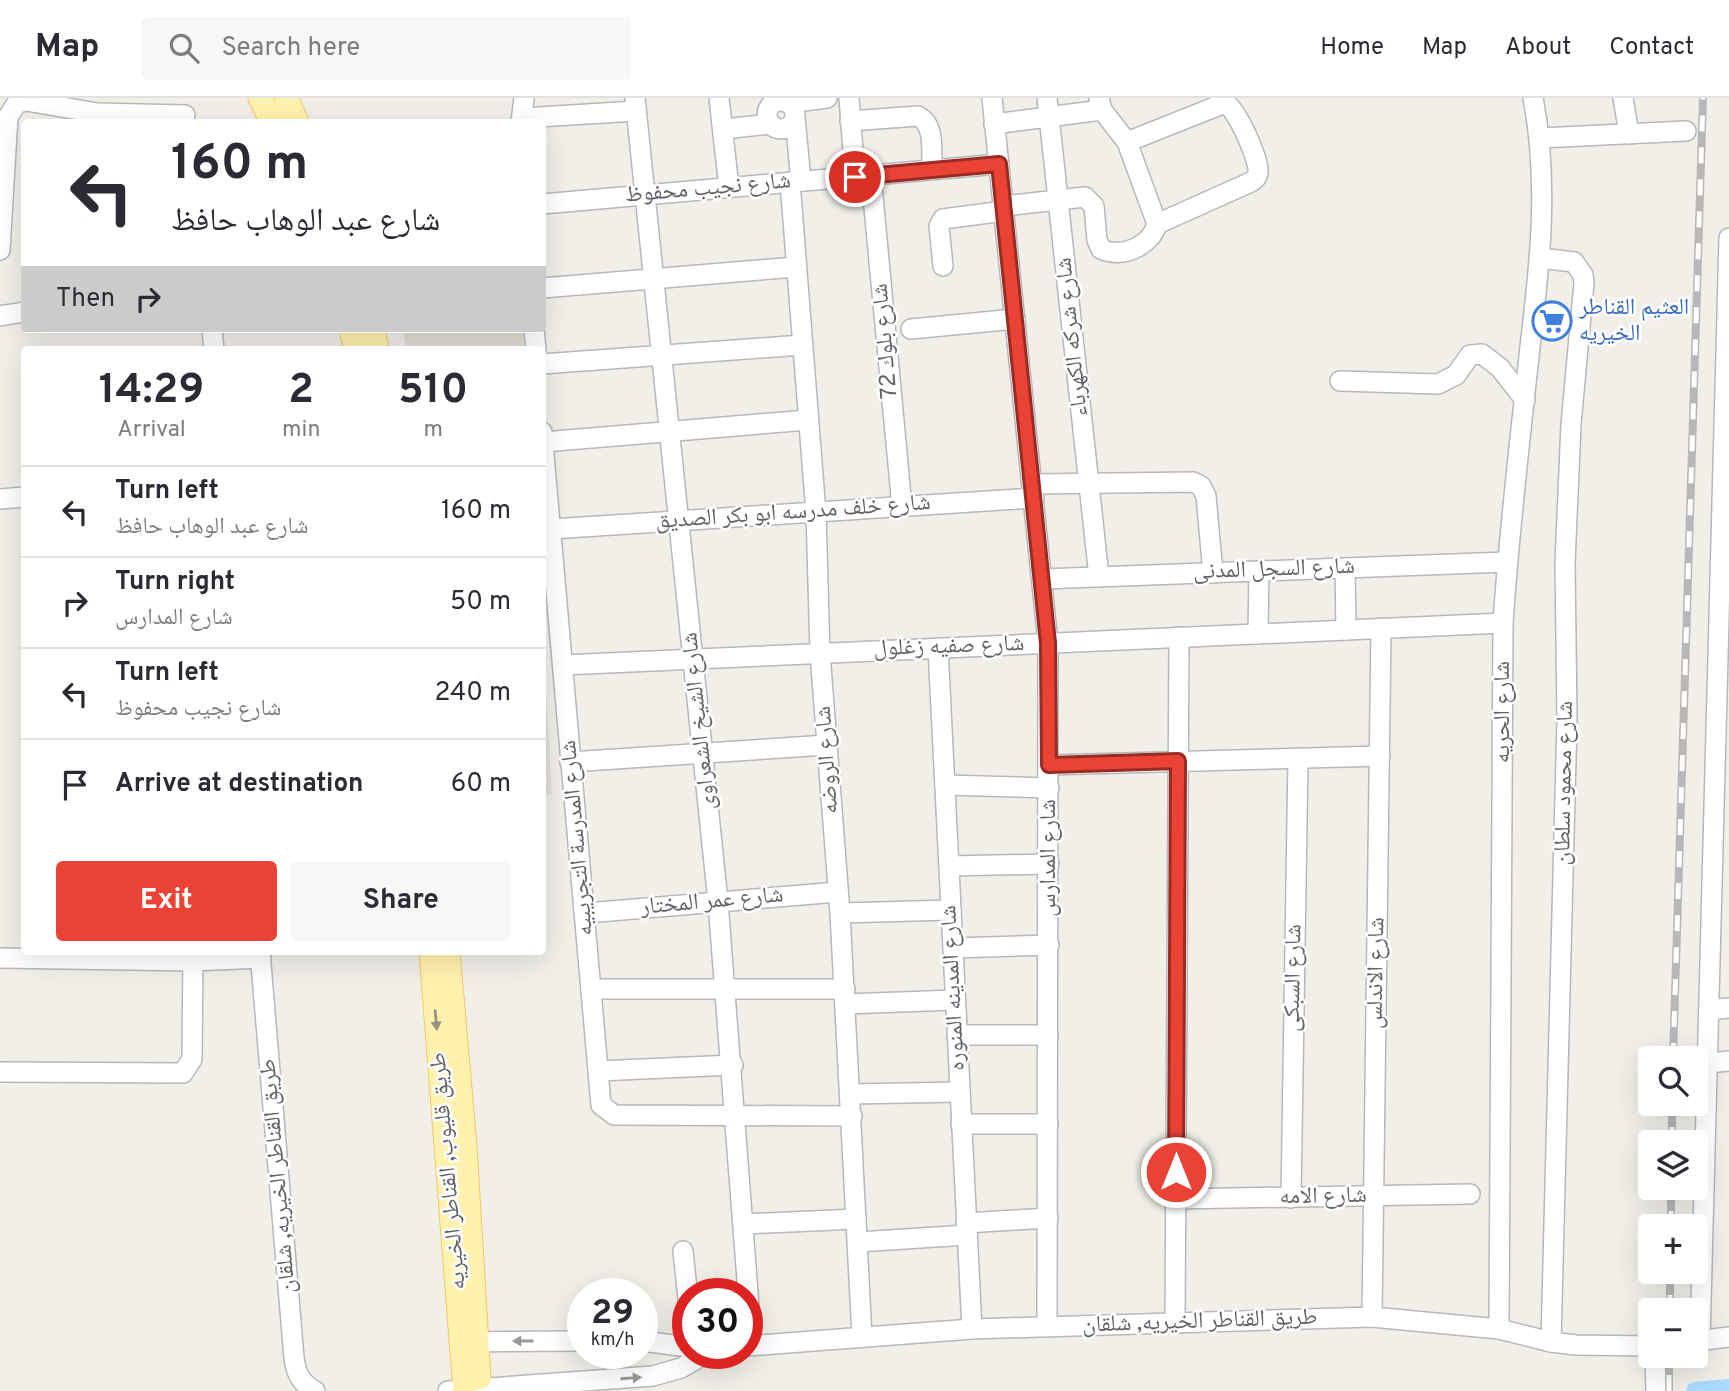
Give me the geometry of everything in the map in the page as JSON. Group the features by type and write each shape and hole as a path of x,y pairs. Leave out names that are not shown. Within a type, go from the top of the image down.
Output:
{"main road":[{"name":"طريق قليوب, القناطر الخيريه","path":"431,955 471,1341"},
{"name":"طريق قليوب, القناطر الخيريه","path":"448,955 471,1341 467,1390"}],"street":[{"path":"719,98 729,188"},
{"path":"723,129 778,110 827,98"},
{"name":"شارع بلوك 72","path":"849,98 850,121 863,176 902,507"},
{"name":"شارع المدارس","path":"992,98 1048,643 1047,1326"},
{"name":"شارع الحريه","path":"1499,1329 1503,623 1507,562 1540,258 1543,183 1534,98"},
{"path":"1623,98 1629,134"},
{"path":"0,250 9,101 62,103 141,116 185,112"},
{"path":"943,266 939,226 943,219 1085,197 1094,206 1098,245 1106,251 1145,244 1157,224 1251,182 1258,173 1236,111 1225,103 1127,142"},
{"path":"994,124 1048,107 1100,104 1127,142 1157,224"},
{"path":"522,113 635,105"},
{"name":"شارع الشيخ الشعراوى","path":"635,105 727,989 747,1278"},
{"name":"شارع شركه الكهرباء","path":"1048,107 1099,577"},
{"path":"850,121 900,108 918,116 929,127 932,170"},
{"name":"شارع الروضه","path":"778,110 795,182 796,267 816,513 820,653 840,913 862,1337"},
{"path":"1540,138 1686,131"},
{"name":"شارع نجيب محفوظ","path":"546,204 999,164"},
{"path":"1729,238 1719,1009 1708,1063 1729,1061"},
{"name":"شارع محمود سلطان","path":"1540,258 1574,262 1583,275 1584,283 1571,424 1565,563 1567,719 1551,1342"},
{"path":"546,288 796,267"},
{"path":"0,316 21,312"},
{"path":"911,329 1015,319"},
{"path":"546,365 802,345"},
{"path":"1340,381 1438,384 1456,375 1470,355 1482,354 1500,368 1525,400"},
{"path":"546,442 808,420"},
{"name":"شارع المدرسة التجريبيه","path":"546,474 601,1105 614,1115 852,1116"},
{"name":"شارع خلف مدرسه ابو بكر الصديق","path":"551,528 902,507 1089,483 1193,482 1201,486 1206,496 1213,573"},
{"path":"0,499 21,497"},
{"name":"شارع السجل المدنى","path":"1042,579 1507,562"},
{"path":"1345,568 1346,630"},
{"path":"1258,634 1259,571"},
{"name":"شارع صفيه زغلول","path":"563,665 1503,623"},
{"name":"شارع الاندلس","path":"1372,1317 1381,628"},
{"path":"1175,1321 1179,637"},
{"name":"شارع المدينه المنوره","path":"938,648 972,1329"},
{"path":"570,762 827,745"},
{"path":"1049,765 1380,756"},
{"name":"شارع السبكى","path":"1291,1198 1298,758"},
{"path":"945,785 1049,788"},
{"path":"948,866 1049,864"},
{"name":"شارع عمر المختار","path":"586,913 838,892"},
{"path":"840,913 951,910"},
{"path":"953,948 1049,945"},
{"path":"0,958 260,955"},
{"name":"طريق القناطر الخيريه, شلقان","path":"260,955 294,1358 303,1382 315,1391"},
{"path":"0,1072 183,1073 192,1059 193,957"},
{"path":"591,989 727,989 955,1000"},
{"path":"957,1034 1048,1035"},
{"path":"597,1071 733,1065"},
{"path":"851,1094 959,1092"},
{"path":"1700,1298 1706,1116"},
{"path":"961,1124 1048,1124"},
{"name":"شارع الامه","path":"1176,1199 1470,1194"},
{"path":"858,1242 1048,1218"},
{"path":"744,1224 856,1219"},
{"path":"683,1251 686,1278"},
{"name":"طريق القناطر الخيريه, شلقان","path":"763,1345 972,1329 1372,1317 1499,1329 1551,1342 1638,1352"},
{"path":"1708,1340 1729,1337"},
{"path":"471,1341 567,1341"},
{"path":"1655,1368 1656,1391"},
{"path":"467,1390 653,1376 678,1369"}],"shaded area":[{"path":"404,333 522,333 524,346 405,346"},
{"path":"546,692 552,794 546,795"}],"waterway":[{"path":"1695,1391 1729,1388"}],"railway":[{"path":"1673,1046 1703,98"},
{"path":"1672,1116 1672,1130"},
{"path":"1671,1200 1671,1214"},
{"path":"1670,1284 1670,1298"},
{"path":"1669,1368 1669,1391"}],"place":[{"name":"العثيم القناطر الخيريه","path":"1552,321"}],"route":[{"path":"855,177 999,164 1048,643 1049,765 1178,761 1176,1172"}]}
